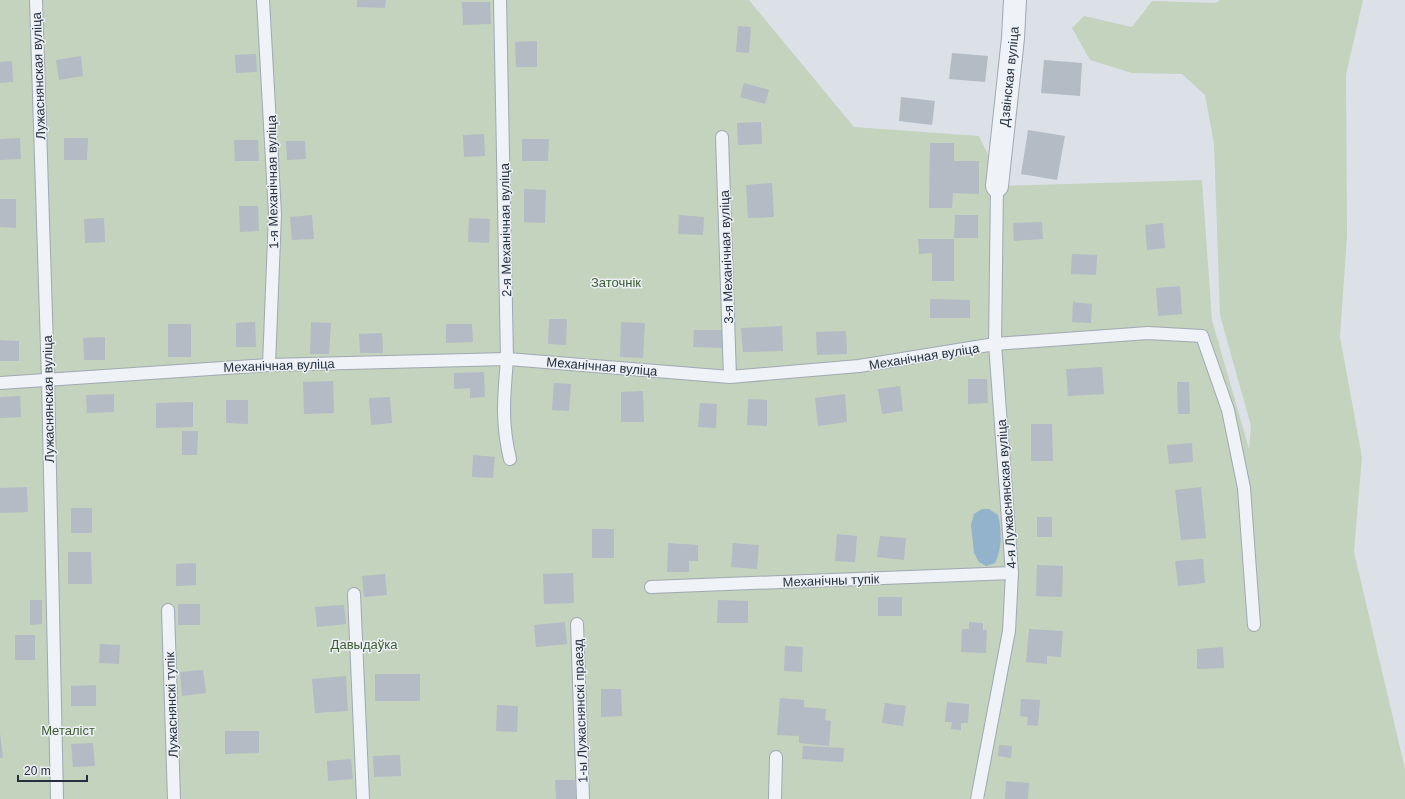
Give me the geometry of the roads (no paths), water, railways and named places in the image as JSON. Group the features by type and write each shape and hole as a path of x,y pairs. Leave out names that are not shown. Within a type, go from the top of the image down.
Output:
{"street":[{"name":"Дзвінская вуліца","path":"997,186 1013,38 1015,0"}],"lane":[{"name":"Лужаснянская вуліца","path":"36,0 48,379 57,799"},
{"name":"1-я Механічная вуліца","path":"264,0 275,214 269,365"},
{"name":"2-я Механічная вуліца","path":"500,0 507,358 502,409 505,438 510,458"},
{"name":"3-я Механічная вуліца","path":"722,137 730,377"},
{"name":"4-я Лужаснянская вуліца","path":"977,799 1009,631 1012,573 995,344 997,186"},
{"name":"Механічная вуліца","path":"0,383 269,365 507,358 730,377 859,366 995,344 1148,332 1202,336 1228,410 1244,488 1254,625"},
{"name":"Механічны тупік","path":"651,587 1012,573"},
{"path":"354,594 363,799"},
{"name":"Лужаснянскі тупік","path":"168,610 174,799"},
{"name":"1-ы Лужаснянскі праезд","path":"577,624 583,799"},
{"path":"775,799 776,757"}],"water":[{"path":"982,509 989,509 998,515 1001,533 999,551 995,563 986,566 979,562 974,553 971,525 974,514"}],"park label":[{"name":"Заточнік","path":"616,282"},
{"name":"Давыдаўка","path":"364,644"},
{"name":"Металіст","path":"68,730"}]}
